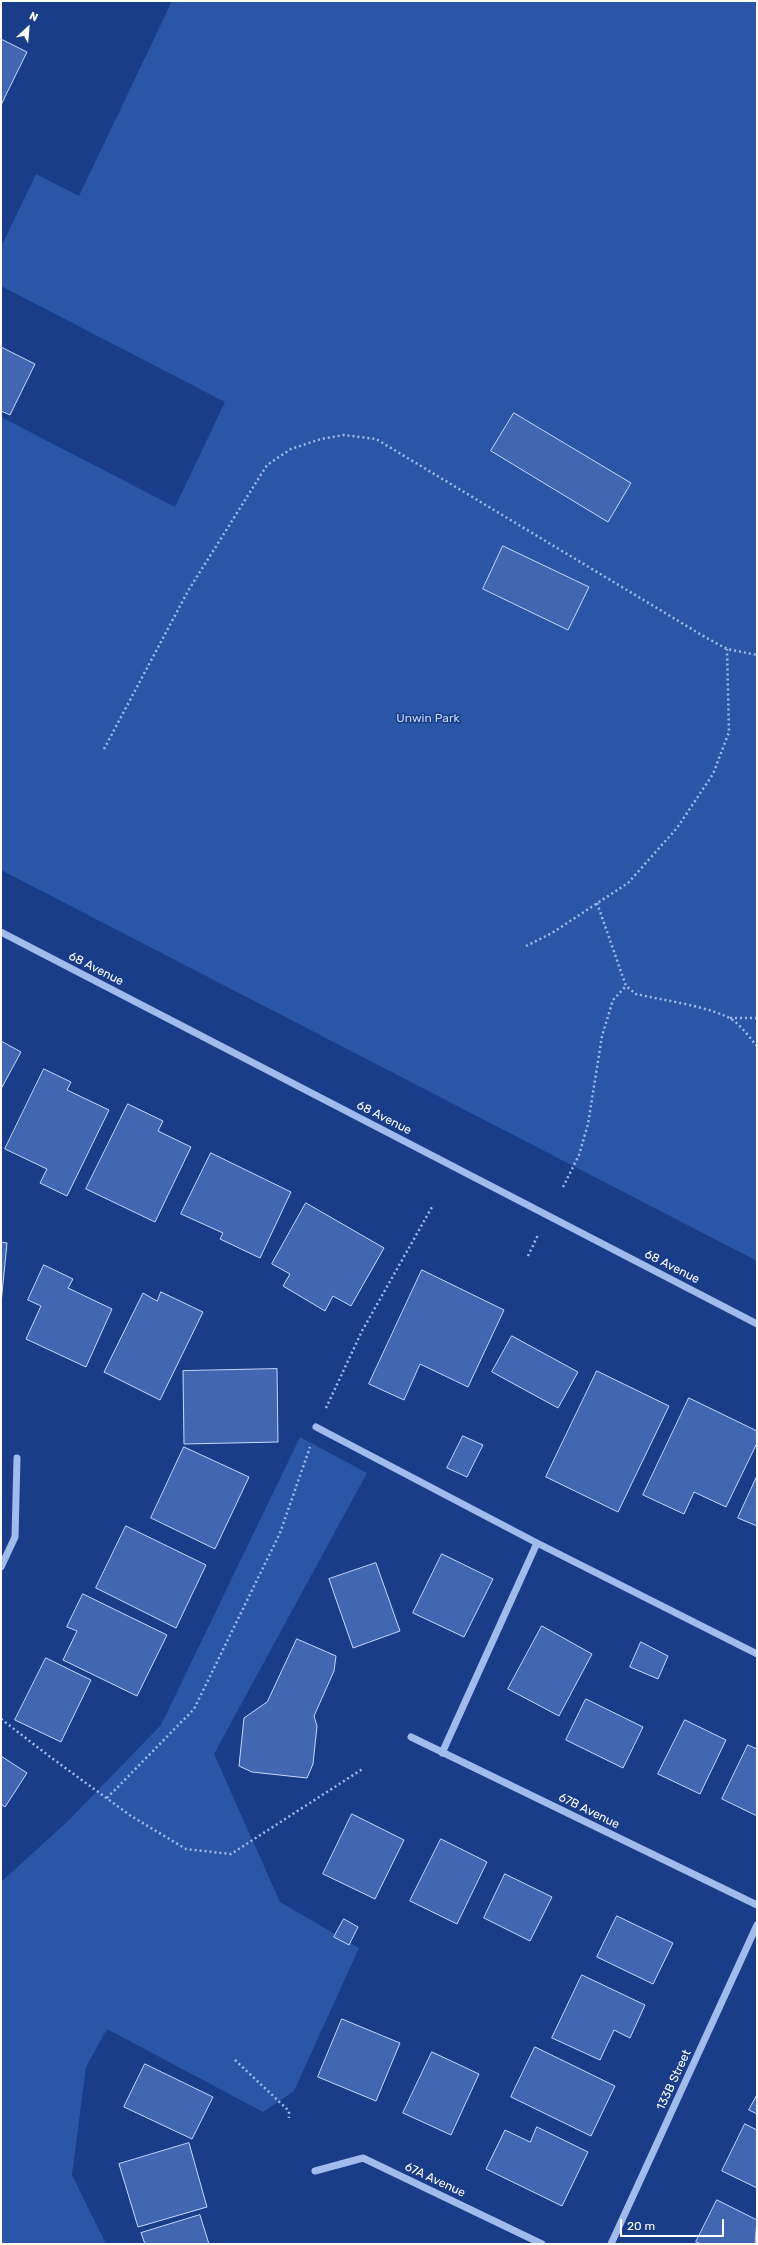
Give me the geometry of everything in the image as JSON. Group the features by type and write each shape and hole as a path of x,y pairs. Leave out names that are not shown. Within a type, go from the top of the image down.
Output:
{"street":[{"name":"68 Avenue","path":"1,932 757,1324"},
{"path":"316,1427 537,1543 757,1654"},
{"path":"1,1567 15,1537 17,1458"},
{"path":"442,1752 537,1543"},
{"name":"67B Avenue","path":"411,1736 757,1904"},
{"name":"133B Street","path":"611,2244 757,1925"},
{"name":"67A Avenue","path":"316,2171 364,2158 542,2244"}],"path":[{"path":"104,749 188,591 267,466 291,449 321,439 344,435 376,439 727,648 757,655"},
{"path":"526,946 552,933 628,883 677,828 713,774 729,732 727,648"},
{"path":"597,903 626,986 636,994 714,1012 728,1018 734,1021 757,1046"},
{"path":"562,1187 579,1155 588,1124 602,1036 613,1000 626,986"},
{"path":"728,1018 757,1018"},
{"path":"323,1414 362,1331 432,1207"},
{"path":"528,1256 540,1231"},
{"path":"107,1798 194,1709 280,1533 311,1442"},
{"path":"1,1719 131,1816 186,1850 231,1854 364,1768"},
{"path":"235,2060 289,2111 289,2118"}],"green space":[{"name":"Unwin Park","path":"172,1 757,1 757,1261 1,870 1,417 175,507 225,402 1,286 1,247 36,174 79,196"},
{"path":"300,1437 367,1473 214,1754 280,1902 359,1948 294,2091 263,2112 107,2029 86,2067 72,2175 106,2244 1,2244 1,1882 68,1821 161,1725"}],"building":[{"path":"1,39 27,52 1,105"},
{"path":"1,347 35,364 10,415 1,411"},
{"path":"514,413 631,483 608,522 491,451"},
{"path":"503,546 589,587 568,630 483,589"},
{"path":"1,1041 21,1052 1,1089"},
{"path":"44,1069 71,1082 67,1090 109,1110 67,1196 40,1183 47,1169 5,1149"},
{"path":"128,1104 163,1121 158,1131 191,1147 155,1222 86,1189"},
{"path":"211,1153 291,1192 260,1258 220,1239 223,1233 181,1214"},
{"path":"306,1203 384,1248 351,1306 333,1296 325,1311 283,1286 290,1274 272,1264"},
{"path":"1,1242 7,1243 1,1304"},
{"path":"44,1265 73,1279 68,1288 112,1309 86,1367 26,1339 41,1306 28,1300"},
{"path":"422,1270 504,1310 468,1387 420,1364 404,1400 369,1384"},
{"path":"161,1292 203,1312 160,1400 104,1372 143,1293 157,1301"},
{"path":"512,1336 578,1372 558,1408 492,1372"},
{"path":"277,1369 278,1442 184,1444 183,1371"},
{"path":"597,1371 669,1406 618,1512 546,1477"},
{"path":"689,1398 757,1431 757,1443 726,1507 694,1492 684,1514 643,1495"},
{"path":"463,1436 483,1445 467,1477 447,1468"},
{"path":"184,1447 249,1477 215,1549 151,1518"},
{"path":"757,1476 757,1526 738,1518"},
{"path":"126,1526 206,1565 176,1628 96,1588"},
{"path":"442,1554 493,1579 464,1637 413,1613"},
{"path":"376,1563 400,1631 353,1648 329,1579"},
{"path":"83,1594 167,1635 137,1696 63,1660 77,1631 67,1627"},
{"path":"542,1626 592,1654 559,1716 508,1689"},
{"path":"297,1639 336,1656 334,1671 314,1716 317,1726 313,1764 307,1778 252,1772 239,1766 244,1718 267,1702"},
{"path":"641,1642 668,1656 658,1679 630,1667"},
{"path":"46,1658 91,1680 61,1742 15,1720"},
{"path":"586,1699 643,1727 623,1768 566,1740"},
{"path":"685,1720 726,1740 700,1794 658,1774"},
{"path":"748,1745 757,1749 757,1816 722,1799"},
{"path":"1,1756 27,1773 5,1807 1,1804"},
{"path":"352,1814 404,1840 375,1899 323,1874"},
{"path":"441,1839 487,1862 457,1924 410,1901"},
{"path":"505,1874 552,1897 530,1941 484,1918"},
{"path":"617,1916 673,1943 653,1984 597,1957"},
{"path":"344,1919 358,1927 349,1945 334,1937"},
{"path":"582,1975 645,2005 630,2038 614,2030 600,2060 552,2038"},
{"path":"342,2019 400,2043 376,2101 318,2077"},
{"path":"535,2047 615,2086 591,2136 511,2097"},
{"path":"432,2052 479,2074 451,2135 403,2113"},
{"path":"145,2064 213,2097 192,2139 124,2107"},
{"path":"757,2095 757,2114 749,2110"},
{"path":"745,2124 757,2130 757,2188 722,2171"},
{"path":"537,2127 588,2152 562,2206 486,2169 505,2130 530,2142"},
{"path":"189,2143 207,2207 138,2227 119,2164"},
{"path":"717,2200 757,2220 755,2244 701,2244 696,2242"},
{"path":"200,2215 209,2244 145,2244 141,2233"}]}
